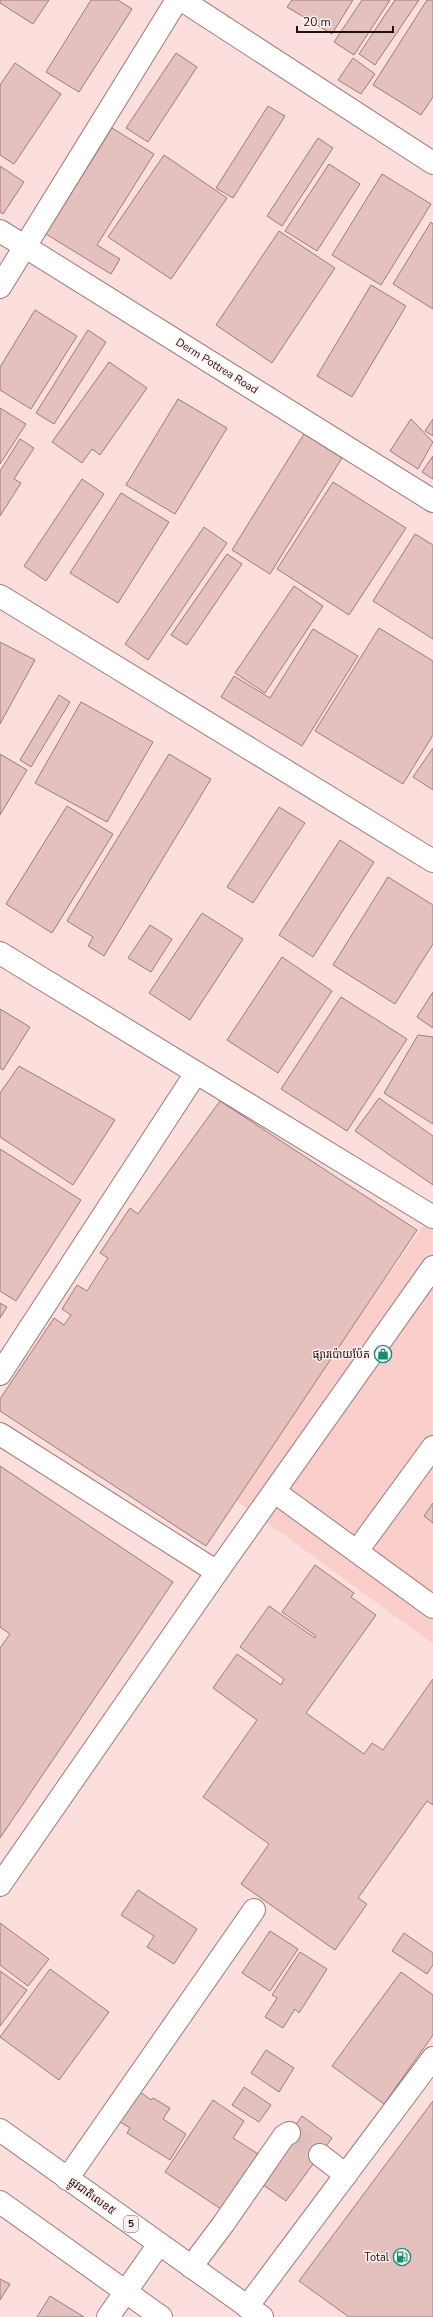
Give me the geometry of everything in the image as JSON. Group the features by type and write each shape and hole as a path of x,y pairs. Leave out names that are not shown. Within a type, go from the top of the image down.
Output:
{"main road":[{"path":"0,287 177,0"},
{"path":"182,0 433,162"},
{"name":"Derm Pottrea Road","path":"0,231 433,500"},
{"path":"0,596 384,829 433,861"},
{"path":"0,953 433,1216"},
{"path":"0,1374 196,1073"},
{"path":"0,1885 217,1572 433,1268"},
{"path":"0,1434 217,1572"},
{"path":"357,1551 433,1447"},
{"path":"275,1492 433,1607"},
{"path":"67,2179 254,1910"},
{"path":"255,2312 346,2175 433,2058"},
{"name":"ផ្លូវជាតិលេខ៥","path":"0,2130 255,2312"},
{"path":"191,2267 224,2223 286,2134 289,2133"},
{"path":"320,2155 346,2175"},
{"path":"0,2202 162,2317"},
{"path":"108,2317 159,2244"}],"shaded area":[{"name":"ផ្សារប៉ោយប៉ែត","path":"433,1212 433,1644 232,1497"}],"building":[{"path":"0,0 49,0 33,24 0,3"},
{"path":"91,0 118,0 132,9 79,92 46,72"},
{"path":"292,0 353,0 332,34 287,7"},
{"path":"362,0 390,0 354,55 334,42"},
{"path":"395,0 419,0 375,65 359,54"},
{"path":"427,0 433,0 433,97 421,115 373,85"},
{"path":"176,53 197,67 148,142 126,128"},
{"path":"353,58 375,74 361,94 338,80"},
{"path":"15,63 61,94 14,164 0,155 0,85"},
{"path":"268,106 285,116 233,198 216,188"},
{"path":"112,128 154,154 97,245 120,259 111,274 46,234"},
{"path":"318,138 333,148 282,226 267,216"},
{"path":"164,155 227,198 171,279 108,237"},
{"path":"329,164 360,184 317,251 285,231"},
{"path":"0,166 24,182 3,214 0,212"},
{"path":"382,174 431,204 381,285 332,255"},
{"path":"431,222 433,224 433,309 393,284"},
{"path":"279,231 335,268 272,363 216,325"},
{"path":"371,285 406,306 352,397 317,376"},
{"path":"35,310 77,336 31,409 0,390 0,367"},
{"path":"88,330 106,342 54,424 36,413"},
{"path":"109,362 147,388 100,455 92,449 82,463 52,442"},
{"path":"178,399 227,428 175,514 126,485"},
{"path":"0,408 26,424 0,464"},
{"path":"411,419 433,442 418,469 390,451"},
{"path":"433,419 433,436 425,431"},
{"path":"304,434 342,458 270,574 232,550"},
{"path":"20,439 34,448 14,479 21,483 0,516 0,471"},
{"path":"433,456 433,479 422,472"},
{"path":"82,479 104,494 46,581 24,566"},
{"path":"333,482 406,528 349,615 277,569"},
{"path":"121,493 169,522 118,603 70,573"},
{"path":"204,527 227,543 148,660 125,644"},
{"path":"415,534 433,545 433,639 373,601"},
{"path":"227,554 242,564 187,645 171,635"},
{"path":"294,586 323,606 265,693 235,673"},
{"path":"379,628 433,661 433,735 403,784 315,731"},
{"path":"313,629 358,656 302,746 221,697 234,676 270,698"},
{"path":"0,642 35,660 0,724"},
{"path":"59,695 70,702 31,767 20,760"},
{"path":"81,702 153,742 107,822 35,783"},
{"path":"433,748 433,790 413,777"},
{"path":"0,754 27,770 0,815"},
{"path":"169,754 211,779 104,956 88,946 93,937 67,921"},
{"path":"67,806 113,834 52,933 6,904"},
{"path":"279,807 305,823 253,903 227,887"},
{"path":"340,840 374,862 313,957 279,935"},
{"path":"388,877 433,905 433,944 395,1004 333,965"},
{"path":"202,913 243,939 190,1020 149,993"},
{"path":"150,925 172,939 151,972 128,958"},
{"path":"282,957 332,991 278,1073 227,1040"},
{"path":"433,992 433,1028 417,1017"},
{"path":"341,997 407,1039 347,1131 281,1089"},
{"path":"0,1009 30,1027 3,1070 0,1068"},
{"path":"418,1035 433,1037 433,1124 384,1093"},
{"path":"19,1066 115,1120 73,1185 0,1137 0,1093"},
{"path":"379,1098 433,1136 433,1185 355,1131"},
{"path":"220,1101 417,1230 206,1546 0,1411 0,1399 54,1318 64,1325 71,1315 62,1309 77,1285 87,1291 108,1258 100,1253 130,1208 138,1214"},
{"path":"0,1149 81,1200 16,1301 0,1291"},
{"path":"0,1303 7,1307 0,1318"},
{"path":"0,1466 173,1582 0,1838 0,1648 10,1634 0,1627"},
{"path":"433,1503 433,1523 424,1516"},
{"path":"315,1565 354,1593 351,1597 376,1615 306,1713 364,1754 372,1743 383,1750 433,1679 433,1805 427,1801 358,1898 367,1904 335,1950 241,1884 269,1844 203,1797 257,1720 213,1688 237,1654 281,1685 284,1679 240,1647 269,1606 315,1638 316,1636 282,1612"},
{"path":"138,1890 197,1929 174,1964 147,1947 154,1936 121,1915"},
{"path":"0,1923 49,1959 28,1986 0,1965"},
{"path":"270,1931 298,1949 270,1991 242,1973"},
{"path":"404,1933 433,1953 433,1965 427,1974 392,1951"},
{"path":"300,1952 327,1969 299,2013 295,2009 283,2028 265,2017 277,1998 272,1995"},
{"path":"50,1969 109,2012 59,2080 0,2037"},
{"path":"0,1971 27,1990 0,2026"},
{"path":"401,1972 433,1995 433,2035 384,2104 332,2066"},
{"path":"266,2050 294,2068 279,2092 251,2073"},
{"path":"244,2087 271,2105 259,2122 232,2105"},
{"path":"140,2092 151,2100 153,2098 170,2108 163,2119 186,2134 170,2160 127,2133 130,2128 120,2122"},
{"path":"213,2100 244,2121 233,2138 266,2159 230,2215 165,2172"},
{"path":"433,2101 433,2317 349,2317 299,2281"},
{"path":"302,2116 332,2138 286,2201 256,2180"},
{"path":"0,2279 10,2284 0,2300"},
{"path":"50,2296 84,2317 37,2317"}],"tunnel":[{"path":"289,2133 320,2155"}],"place":[{"name":"ផ្សារប៉ោយប៉ែត","path":"383,1354"},
{"name":"Total","path":"402,2257"}]}
